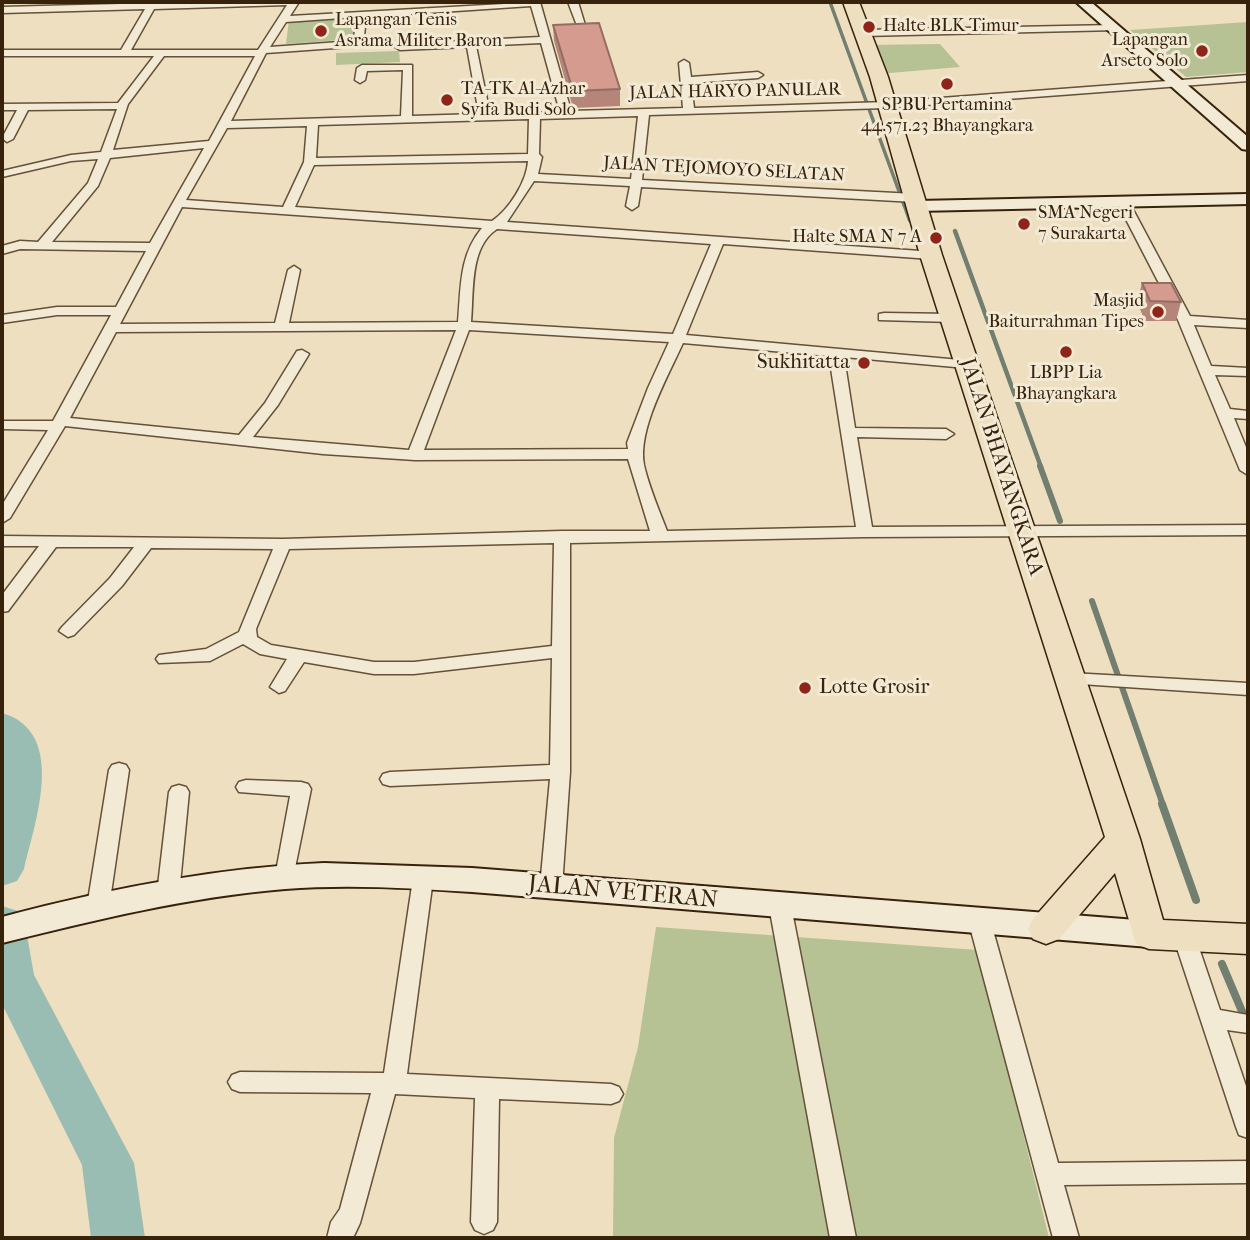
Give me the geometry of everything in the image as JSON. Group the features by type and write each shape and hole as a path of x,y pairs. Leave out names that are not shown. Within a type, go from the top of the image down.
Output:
{"main road":[{"name":"JALAN BHAYANGKARA","path":"851,2 863,33 908,200 931,255 1022,530 1076,679 1123,839 1166,935"},
{"path":"1046,929 1123,839"},
{"name":"JALAN VETERAN","path":"1166,935 1248,941"}],"street":[{"path":"2,10 294,2"},
{"path":"2,518 60,424 211,144 246,86 262,51 294,2"},
{"path":"573,2 586,36"},
{"path":"1083,2 1248,145"},
{"path":"283,19 535,3 566,114"},
{"path":"125,52 150,8"},
{"path":"2,52 262,51 357,45 360,43 361,14"},
{"path":"863,33 1114,28"},
{"path":"400,47 545,40"},
{"path":"471,44 485,116"},
{"path":"43,244 87,195 107,154 122,105 162,52"},
{"path":"684,63 689,110"},
{"path":"360,79 362,68 408,67 406,118"},
{"path":"686,80 758,75"},
{"name":"JALAN HARYO PANULAR","path":"222,125 881,106 1248,78"},
{"path":"2,107 122,105"},
{"path":"7,139 24,107"},
{"path":"632,206 644,111"},
{"path":"415,455 464,326 470,260 480,236 506,216 531,177 536,157 535,114"},
{"path":"287,212 310,162 313,121"},
{"path":"2,174 107,154 211,144"},
{"path":"310,162 536,157"},
{"name":"JALAN TEJOMOYO SELATAN","path":"531,177 637,183 698,193 908,200"},
{"path":"908,200 1248,200"},
{"path":"1123,202 1185,320 1248,470"},
{"path":"178,204 931,255"},
{"path":"660,536 635,454 637,433 702,286 718,241"},
{"path":"2,250 12,246 43,244 155,247"},
{"path":"281,327 294,270"},
{"path":"2,319 57,311 121,311"},
{"path":"884,317 952,318"},
{"path":"1185,320 1248,324"},
{"path":"112,328 464,326 678,338 966,364"},
{"path":"242,441 271,405 302,354"},
{"path":"836,354 865,532"},
{"path":"1205,370 1248,372"},
{"path":"1222,412 1248,415"},
{"path":"2,425 60,424 415,455 635,454"},
{"path":"849,432 946,434"},
{"path":"2,541 283,544 562,536 1248,530"},
{"path":"551,887 560,772 562,536"},
{"path":"2,607 52,541"},
{"path":"68,631 116,582 146,542"},
{"path":"283,544 254,608 246,635 248,640 266,650 343,666 400,668 562,651"},
{"path":"165,659 210,655 246,635"},
{"path":"279,687 298,657"},
{"path":"1076,679 1248,689"},
{"path":"86,910 119,770"},
{"path":"390,779 560,772"},
{"path":"246,788 301,789 285,877"},
{"path":"168,894 178,792"},
{"name":"JALAN VETERAN","path":"2,930 168,894 285,877 327,875 551,887 1046,929 1166,935"},
{"path":"340,1238 344,1222 351,1215 390,1084 424,879"},
{"path":"780,906 843,1238"},
{"path":"980,923 1051,1174 1066,1238"},
{"path":"1166,935 1212,1018 1248,1127"},
{"path":"1212,1018 1248,1024"},
{"path":"240,1082 487,1087 611,1094"},
{"path":"484,1222 487,1087"},
{"path":"1051,1174 1248,1172"}],"green space":[{"name":"Lapangan Tenis Asrama Militer Baron","path":"352,16 355,39 286,44 289,20"},
{"name":"Lapangan Arseto Solo","path":"1248,22 1248,72 1186,77 1130,30"},
{"path":"940,44 960,67 878,74 867,45"},
{"path":"399,51 400,62 336,65 336,53"},
{"path":"656,927 978,950 1049,1238 613,1238 614,1138 638,1047"}],"building":[{"path":"599,23 620,89 573,91 553,25"},
{"path":"1142,283 1171,283 1181,302 1150,301"}],"waterway":[{"path":"830,2 904,205"},
{"path":"904,203 910,220"},
{"path":"955,231 1041,467"},
{"path":"1040,466 1060,521"},
{"path":"1092,601 1163,805"},
{"path":"2,727 17,741 23,786 2,869"},
{"path":"1162,804 1196,900"},
{"path":"2,924 11,976 108,1163 118,1238"},
{"path":"1222,964 1244,1016"}],"place":[{"name":"Halte BLK Timur","path":"869,27"},
{"name":"Lapangan Tenis Asrama Militer Baron","path":"321,31"},
{"name":"Lapangan Arseto Solo","path":"1202,51"},
{"name":"SPBU Pertamina 44.571.23 Bhayangkara","path":"947,84"},
{"name":"TA-TK Al-Azhar Syifa Budi Solo","path":"447,100"},
{"name":"SMA Negeri 7 Surakarta","path":"1024,224"},
{"name":"Halte SMA N 7 A","path":"936,238"},
{"name":"Masjid Baiturrahman Tipes","path":"1158,312"},
{"name":"LBPP Lia Bhayangkara","path":"1066,352"},
{"name":"Sukhitatta","path":"864,363"},
{"name":"Lotte Grosir","path":"805,688"}]}
